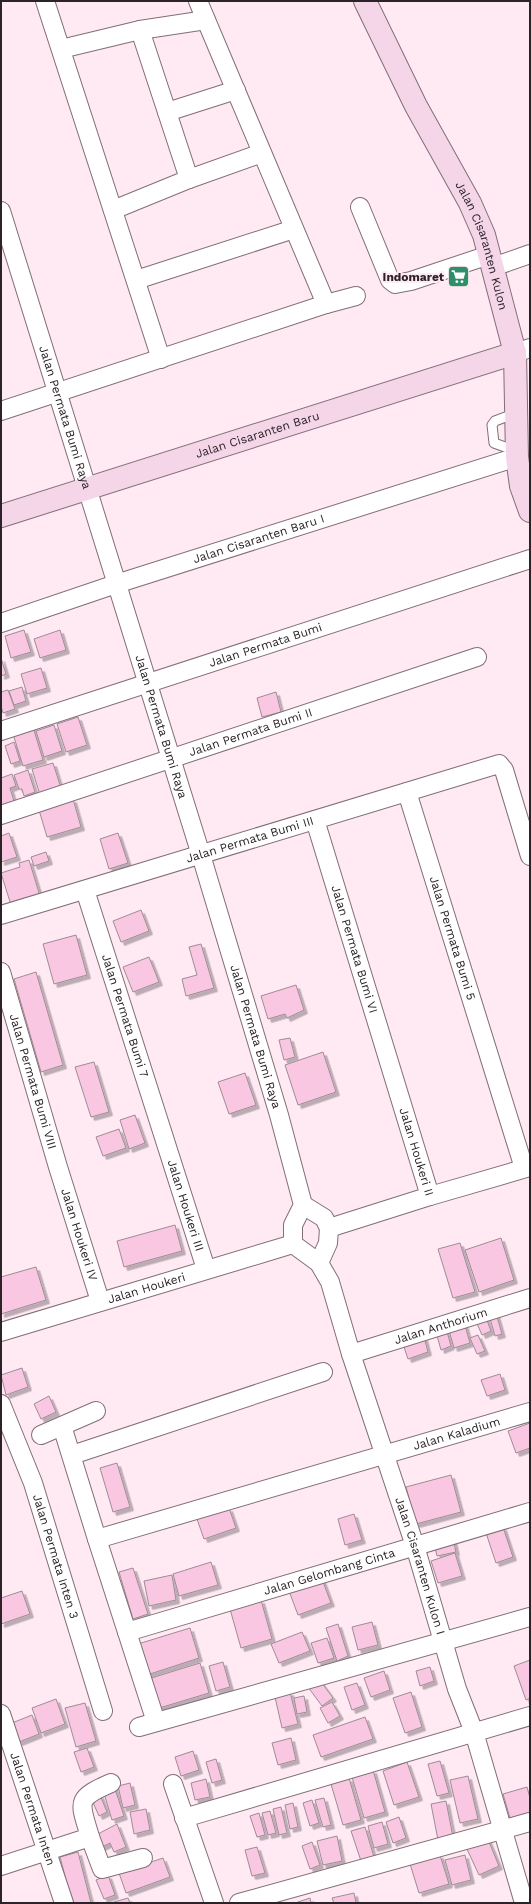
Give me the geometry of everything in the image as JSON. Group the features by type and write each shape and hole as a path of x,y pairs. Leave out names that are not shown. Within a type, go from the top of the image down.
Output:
{"street":[{"path":"45,1 161,359"},
{"path":"198,1 326,304"},
{"name":"Jalan Cisaranten Kulon","path":"365,1 416,106 470,203 484,235 491,261 522,351 516,413 517,454 521,486 530,511"},
{"path":"61,49 140,30 206,20"},
{"path":"140,30 189,179"},
{"path":"167,112 236,90"},
{"path":"113,210 189,179 262,154"},
{"path":"360,207 390,280 395,284 491,261 530,254"},
{"name":"Jalan Permata Bumi Raya","path":"1,211 56,394 201,855 279,1115 303,1205"},
{"path":"136,280 294,229"},
{"path":"1,411 326,304 356,296"},
{"name":"Jalan Cisaranten Baru","path":"1,516 522,351"},
{"name":"Jalan Cisaranten Baru I","path":"1,623 116,584 517,454"},
{"name":"Jalan Permata Bumi","path":"1,731 530,559"},
{"name":"Jalan Permata Bumi II","path":"1,815 477,657"},
{"name":"Jalan Permata Bumi III","path":"1,915 499,764 504,770 530,856"},
{"name":"Jalan Permata Bumi 5","path":"407,792 527,1168"},
{"name":"Jalan Permata Bumi VI","path":"315,820 393,1078"},
{"name":"Jalan Permata Bumi 7","path":"85,890 166,1141"},
{"name":"Jalan Permata Bumi VIII","path":"1,972 58,1168"},
{"name":"Jalan Houkeri II","path":"393,1078 430,1196 527,1168"},
{"name":"Jalan Houkeri III","path":"166,1141 206,1268"},
{"name":"Jalan Houkeri IV","path":"58,1168 100,1302"},
{"path":"329,1228 430,1196"},
{"path":"293,1244 293,1225 303,1205 324,1218 329,1228 328,1243 319,1263"},
{"name":"Jalan Houkeri","path":"1,1332 206,1268 293,1244"},
{"name":"Jalan Cisaranten Kulon I","path":"293,1244 319,1263 330,1282 383,1455 415,1546 457,1689 474,1732 501,1830 524,1903"},
{"name":"Jalan Anthorium","path":"351,1354 530,1298"},
{"path":"72,1455 323,1372"},
{"name":"Jalan Permata Inten 3","path":"1,1404 33,1483 103,1711"},
{"path":"41,1435 96,1411"},
{"name":"Jalan Kaladium","path":"97,1539 530,1412"},
{"path":"62,1426 128,1632 148,1724 443,1643 530,1617"},
{"name":"Jalan Gelombang Cinta","path":"128,1632 530,1512"},
{"name":"Jalan Permata Inten","path":"1,1714 64,1903"},
{"path":"184,1818 530,1716"},
{"path":"111,1784 90,1792 83,1799 81,1806 90,1837 102,1868 143,1858"},
{"path":"174,1784 184,1818 214,1903"},
{"path":"239,1903 530,1822"},
{"path":"1,1866 90,1837"}],"building":[{"path":"24,630 31,652 11,658 5,636"},
{"path":"60,630 66,650 40,658 34,639"},
{"path":"1,658 6,674 1,676"},
{"path":"41,668 47,688 27,694 21,674"},
{"path":"22,687 26,701 14,705 9,691"},
{"path":"8,690 15,709 3,713 1,706 1,692"},
{"path":"276,692 281,712 262,717 257,698"},
{"path":"78,717 87,745 66,752 57,724"},
{"path":"54,725 62,751 44,757 36,731"},
{"path":"33,727 43,760 23,766 13,734"},
{"path":"14,742 20,761 11,764 5,746"},
{"path":"53,763 61,788 40,795 32,769"},
{"path":"28,770 35,792 24,796 22,789 19,789 14,775"},
{"path":"12,774 16,786 10,788 14,801 1,805 1,778"},
{"path":"73,799 81,827 47,837 39,810"},
{"path":"9,833 17,857 1,862 1,836"},
{"path":"118,833 128,863 109,869 100,839"},
{"path":"46,852 49,861 34,866 31,857"},
{"path":"29,860 40,896 11,905 1,873 20,867 19,863"},
{"path":"141,910 149,931 121,942 113,921"},
{"path":"76,935 87,975 54,984 43,944"},
{"path":"201,944 214,988 186,996 182,979 197,975 189,947"},
{"path":"149,957 159,982 133,992 123,967"},
{"path":"36,972 63,1065 41,1072 14,979"},
{"path":"296,985 304,1010 287,1018 285,1014 268,1019 261,996"},
{"path":"290,1038 295,1057 284,1060 279,1040"},
{"path":"323,1052 336,1092 298,1105 285,1065"},
{"path":"94,1062 109,1112 91,1117 75,1067"},
{"path":"245,1073 256,1105 229,1114 218,1082"},
{"path":"135,1115 145,1143 129,1149 120,1120"},
{"path":"119,1129 126,1148 103,1156 96,1137"},
{"path":"175,1225 182,1251 124,1267 117,1241"},
{"path":"501,1238 514,1280 479,1292 465,1250"},
{"path":"460,1243 475,1292 453,1298 438,1249"},
{"path":"36,1267 46,1300 1,1314 1,1277"},
{"path":"496,1313 502,1334 495,1336 489,1315"},
{"path":"485,1315 491,1331 482,1335 475,1319"},
{"path":"464,1322 470,1343 454,1348 448,1327"},
{"path":"446,1328 451,1346 441,1350 436,1332"},
{"path":"478,1335 485,1351 477,1354 470,1338"},
{"path":"424,1337 428,1352 408,1359 403,1344"},
{"path":"22,1368 28,1387 6,1395 1,1375"},
{"path":"500,1374 505,1390 487,1396 481,1380"},
{"path":"49,1396 56,1412 41,1419 34,1404"},
{"path":"530,1423 530,1448 516,1453 508,1431"},
{"path":"117,1463 130,1507 113,1512 100,1468"},
{"path":"451,1475 461,1512 416,1524 406,1487"},
{"path":"229,1508 236,1528 204,1539 197,1519"},
{"path":"354,1514 362,1540 345,1545 338,1519"},
{"path":"503,1527 513,1557 496,1563 486,1533"},
{"path":"453,1539 456,1552 437,1556 434,1543"},
{"path":"455,1553 462,1576 438,1583 431,1561"},
{"path":"211,1562 218,1585 179,1596 173,1574"},
{"path":"133,1568 148,1614 133,1619 119,1572"},
{"path":"172,1575 176,1600 149,1606 144,1581"},
{"path":"322,1579 331,1603 298,1615 289,1591"},
{"path":"22,1591 30,1614 1,1624 1,1598"},
{"path":"261,1600 272,1639 241,1648 230,1609"},
{"path":"372,1622 378,1645 358,1650 352,1627"},
{"path":"338,1624 348,1656 337,1661 326,1628"},
{"path":"190,1628 199,1658 147,1675 138,1644"},
{"path":"302,1632 310,1651 279,1663 271,1644"},
{"path":"327,1638 334,1658 318,1663 311,1643"},
{"path":"530,1660 530,1698 526,1700 514,1666"},
{"path":"223,1662 230,1687 216,1691 209,1666"},
{"path":"200,1663 209,1693 156,1709 148,1679"},
{"path":"430,1667 434,1681 420,1686 416,1671"},
{"path":"384,1671 390,1690 371,1697 364,1678"},
{"path":"319,1679 333,1698 322,1706 308,1687"},
{"path":"357,1683 365,1705 352,1710 344,1687"},
{"path":"290,1692 298,1724 282,1728 275,1697"},
{"path":"411,1692 422,1727 405,1733 393,1698"},
{"path":"304,1696 307,1712 297,1714 294,1698"},
{"path":"56,1699 65,1724 41,1733 32,1708"},
{"path":"332,1702 340,1716 328,1723 320,1708"},
{"path":"85,1703 96,1741 76,1747 65,1708"},
{"path":"32,1715 39,1734 19,1742 12,1723"},
{"path":"365,1717 373,1739 321,1757 313,1735"},
{"path":"291,1738 296,1760 278,1765 272,1743"},
{"path":"87,1748 94,1767 81,1772 74,1752"},
{"path":"193,1751 199,1770 181,1776 175,1757"},
{"path":"216,1759 222,1780 212,1783 206,1762"},
{"path":"440,1761 449,1793 437,1796 428,1764"},
{"path":"407,1762 419,1797 394,1805 383,1771"},
{"path":"373,1770 385,1812 364,1818 352,1777"},
{"path":"468,1776 478,1819 460,1823 450,1780"},
{"path":"349,1778 361,1820 343,1825 331,1784"},
{"path":"206,1779 210,1797 195,1800 191,1783"},
{"path":"130,1783 135,1805 123,1808 118,1786"},
{"path":"114,1786 124,1816 112,1820 103,1790"},
{"path":"527,1787 530,1798 530,1813 510,1818 503,1794"},
{"path":"100,1795 107,1812 99,1816 91,1798"},
{"path":"324,1798 331,1825 323,1827 315,1800"},
{"path":"312,1800 319,1823 310,1826 303,1803"},
{"path":"446,1801 453,1837 438,1840 431,1804"},
{"path":"293,1803 298,1827 290,1829 285,1805"},
{"path":"281,1807 287,1833 279,1835 273,1809"},
{"path":"146,1809 150,1830 134,1834 130,1812"},
{"path":"270,1811 276,1833 268,1835 262,1813"},
{"path":"259,1813 265,1835 257,1837 250,1816"},
{"path":"399,1817 406,1838 393,1843 386,1822"},
{"path":"382,1822 388,1844 374,1848 368,1826"},
{"path":"117,1824 126,1847 114,1852 110,1843 102,1847 96,1835"},
{"path":"365,1827 374,1857 361,1861 351,1831"},
{"path":"337,1836 342,1861 323,1865 317,1841"},
{"path":"487,1837 499,1866 479,1875 466,1847"},
{"path":"312,1842 320,1865 310,1869 302,1846"},
{"path":"257,1847 265,1873 252,1876 245,1850"},
{"path":"78,1852 91,1903 72,1903 60,1857"},
{"path":"440,1855 449,1884 419,1893 410,1864"},
{"path":"465,1855 471,1880 452,1885 445,1860"},
{"path":"163,1858 170,1877 126,1893 119,1873"},
{"path":"108,1875 115,1895 104,1899 96,1880"},
{"path":"354,1893 356,1903 334,1903 332,1898"},
{"path":"128,1898 130,1903 114,1903 114,1902"},
{"path":"310,1898 311,1903 295,1903"}],"place":[{"name":"Indomaret","path":"459,277"}]}
